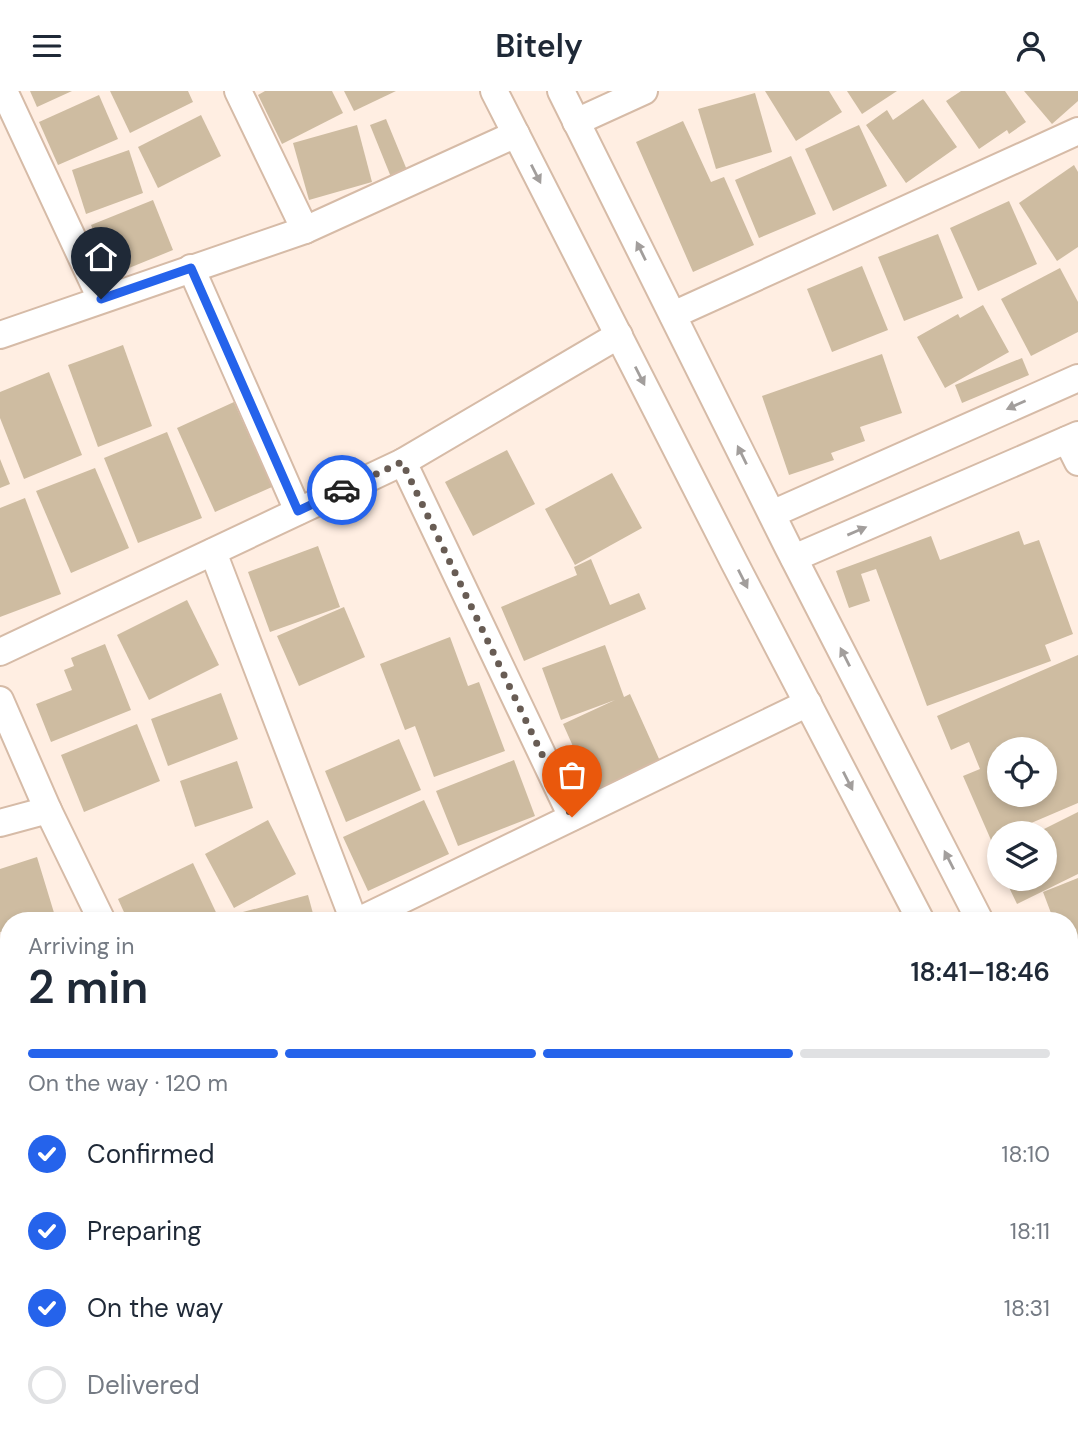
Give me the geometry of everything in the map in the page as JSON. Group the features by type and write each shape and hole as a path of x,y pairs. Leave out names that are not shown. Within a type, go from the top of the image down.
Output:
{"street":[{"path":"4,91 101,299"},
{"path":"238,91 305,230"},
{"path":"494,91 916,912"},
{"path":"561,91 794,558 975,912"},
{"path":"576,122 644,91"},
{"path":"673,315 1078,131"},
{"path":"0,335 305,230 516,134"},
{"path":"191,268 298,511"},
{"path":"0,652 402,462 619,335"},
{"path":"772,514 1078,378"},
{"path":"794,558 1074,446"},
{"path":"402,462 572,817"},
{"path":"212,552 352,912"},
{"path":"0,700 48,810 98,912"},
{"path":"375,912 808,703"},
{"path":"0,823 48,810"}],"building":[{"path":"30,91 72,91 37,107"},
{"path":"110,91 188,91 193,102 130,133"},
{"path":"265,91 332,91 343,113 282,144 258,95"},
{"path":"344,91 396,91 354,111"},
{"path":"765,91 829,91 842,112 796,141"},
{"path":"847,91 897,91 862,114"},
{"path":"961,91 1005,91 1026,122 1009,134 1007,130 979,149 946,101"},
{"path":"1024,91 1078,91 1078,101 1052,124"},
{"path":"755,93 772,152 716,169 698,109"},
{"path":"99,95 118,139 58,165 39,122"},
{"path":"923,99 957,147 906,183 866,125 887,110 893,120"},
{"path":"201,115 221,156 158,188 138,147"},
{"path":"386,119 409,175 393,182 370,125"},
{"path":"683,121 711,182 724,177 754,245 693,272 636,142"},
{"path":"357,125 372,182 309,200 293,143"},
{"path":"859,125 887,186 833,211 805,149"},
{"path":"129,150 143,193 86,214 72,170"},
{"path":"791,156 816,214 759,238 735,180"},
{"path":"1074,165 1078,172 1078,247 1057,261 1019,203"},
{"path":"153,200 173,250 112,275 91,225"},
{"path":"1009,201 1037,264 978,291 950,228"},
{"path":"938,234 963,298 904,321 878,257"},
{"path":"862,266 888,330 832,352 807,289"},
{"path":"1060,268 1078,302 1078,332 1031,356 1001,299"},
{"path":"983,305 1009,352 945,388 917,337 958,314 960,318"},
{"path":"123,345 152,426 98,447 68,365"},
{"path":"882,354 902,413 860,427 865,441 831,453 834,460 789,475 762,396"},
{"path":"1022,358 1029,375 962,403 955,385"},
{"path":"49,372 82,455 24,479 0,418 0,392"},
{"path":"234,402 272,487 215,512 177,428"},
{"path":"167,432 202,518 138,543 104,458"},
{"path":"507,450 535,504 473,536 445,482"},
{"path":"0,459 10,484 0,488"},
{"path":"95,468 129,548 71,573 36,491"},
{"path":"612,473 642,528 575,565 545,509"},
{"path":"25,498 61,594 0,617 0,508"},
{"path":"1019,531 1024,545 1039,540 1073,634 1045,645 1051,661 927,706 876,569 861,574 870,601 849,608 836,571 931,536 940,560"},
{"path":"318,546 340,607 270,632 248,572"},
{"path":"591,559 610,605 639,593 646,609 524,661 501,607 577,575 574,567"},
{"path":"187,600 219,665 149,700 117,635"},
{"path":"344,607 365,657 299,686 277,636"},
{"path":"450,637 468,686 479,682 505,751 434,777 415,726 405,730 380,664"},
{"path":"105,644 131,710 51,742 36,704 72,690 64,670 74,666 71,658"},
{"path":"605,645 624,697 630,694 660,761 593,791 563,724 615,700 561,720 542,668"},
{"path":"1078,655 1078,803 1036,821 987,821 987,831 963,776 980,769 969,742 951,750 937,716"},
{"path":"221,693 238,739 168,766 151,719"},
{"path":"137,724 160,781 84,812 61,755"},
{"path":"399,739 421,790 346,822 325,771"},
{"path":"514,760 535,816 458,846 436,791"},
{"path":"237,761 253,808 195,827 180,781"},
{"path":"424,800 449,854 368,891 343,837"},
{"path":"1078,812 1078,874 1057,884 1057,822"},
{"path":"268,820 296,874 234,908 205,854"},
{"path":"37,857 54,912 0,912 0,869"},
{"path":"193,863 216,912 124,912 118,899"},
{"path":"1078,878 1078,912 1051,912 1043,892 1057,891 1057,886"},
{"path":"1011,891 1043,891 1017,904"},
{"path":"308,895 313,912 243,912"}],"way so far":[{"path":"342,490 402,462 572,817"}],"route":[{"path":"101,299 191,268 298,511 342,490"}]}
